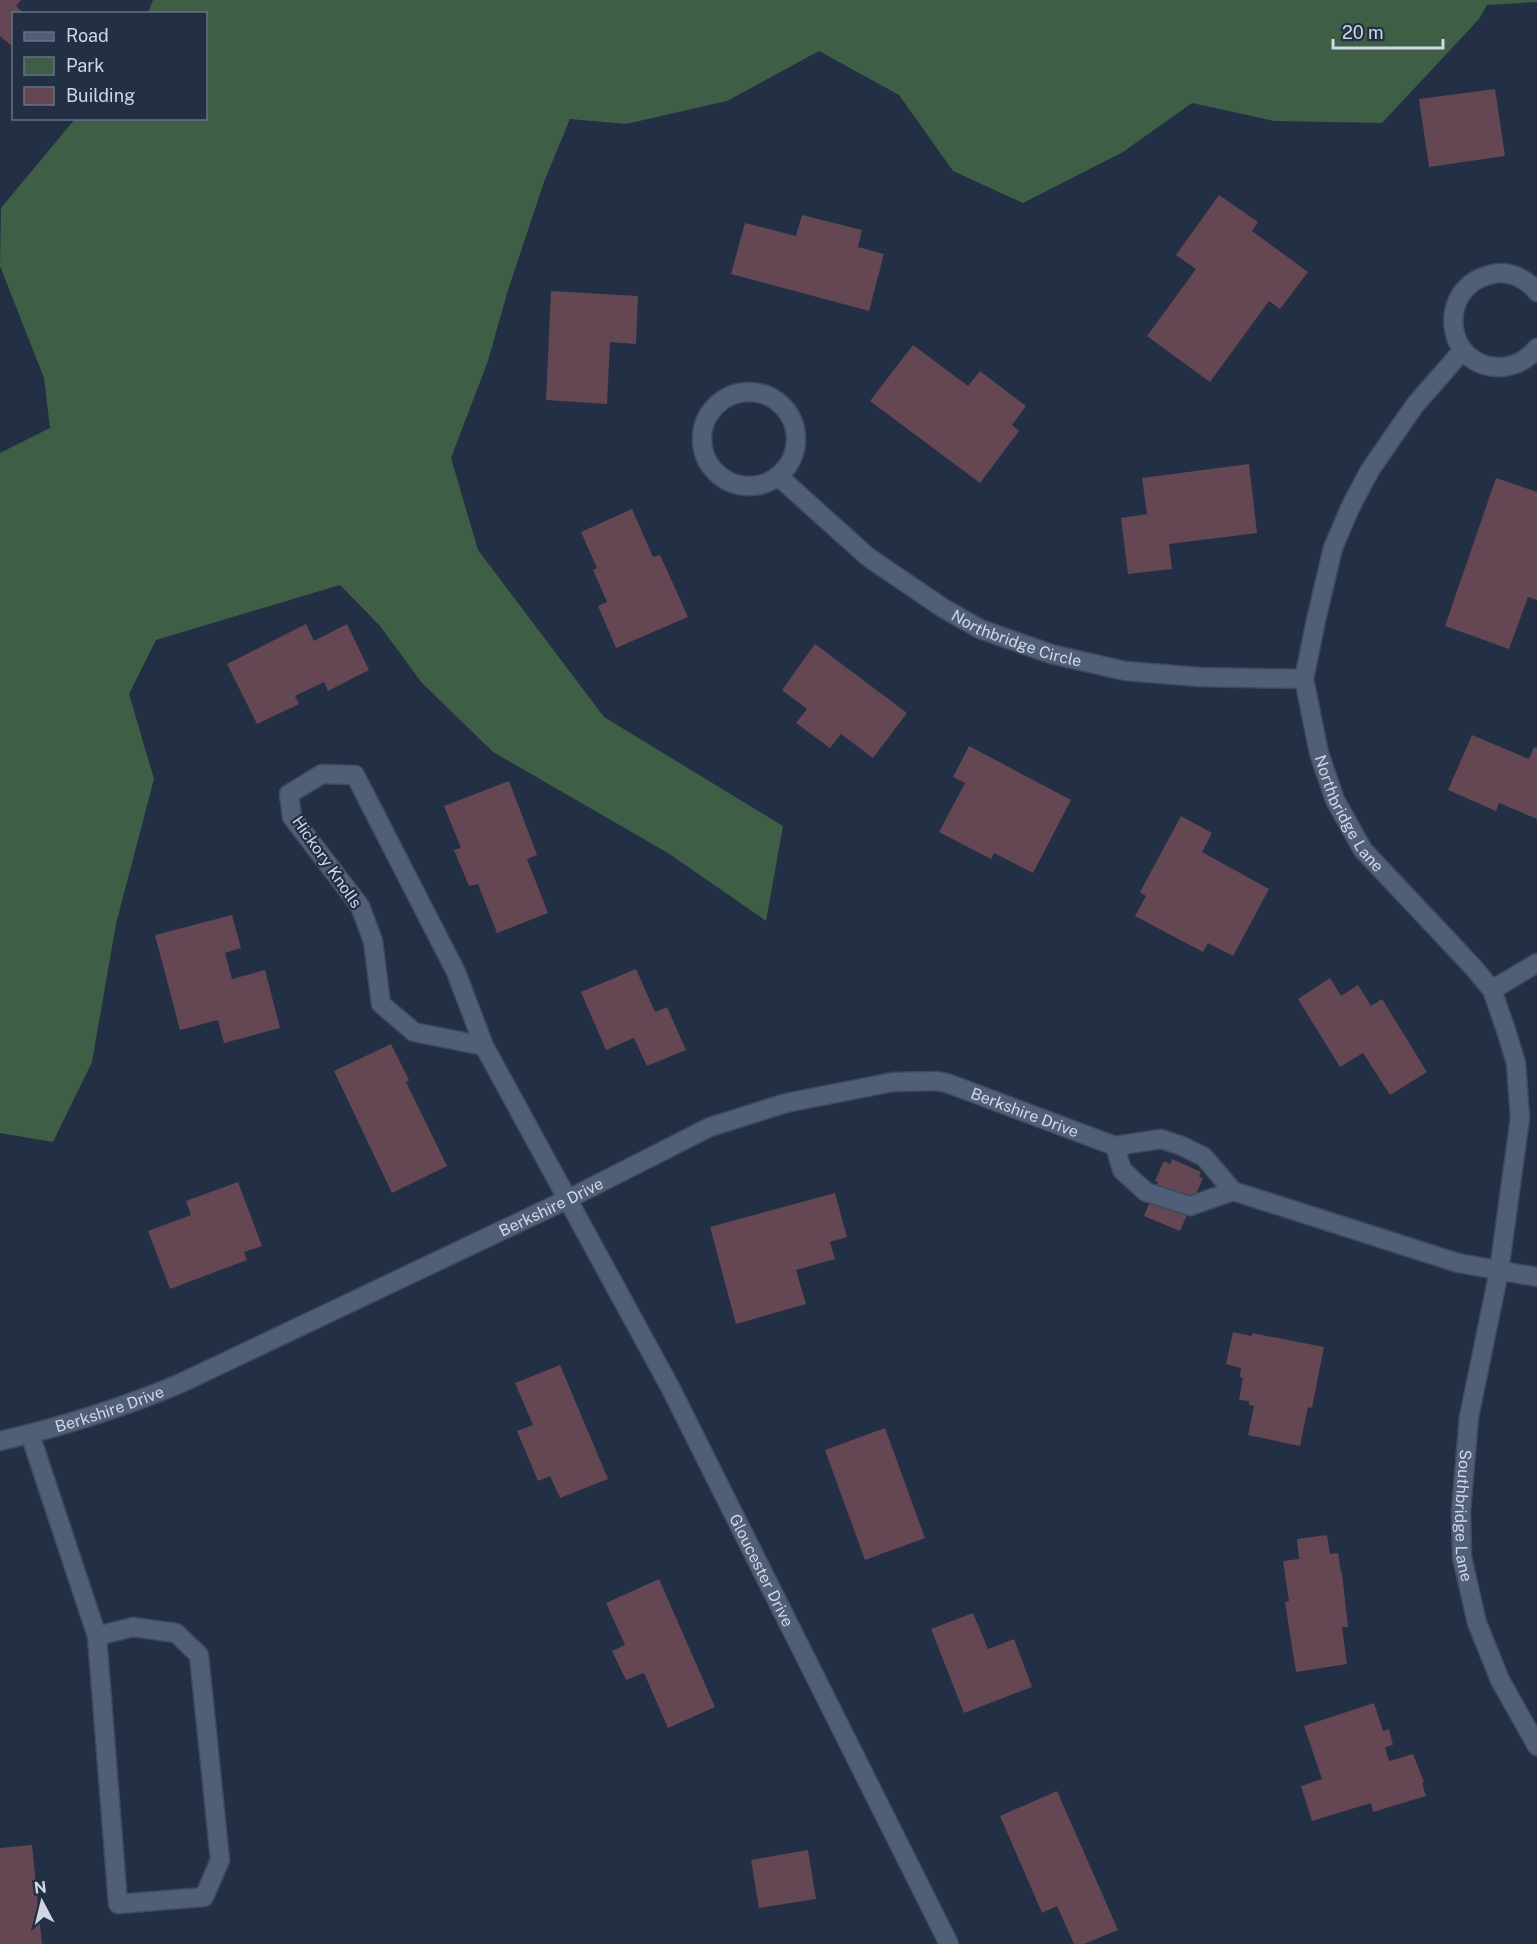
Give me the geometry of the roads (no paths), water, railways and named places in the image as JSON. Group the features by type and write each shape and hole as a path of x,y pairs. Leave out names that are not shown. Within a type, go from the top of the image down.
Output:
{"street":[{"path":"1537,292 1520,278 1503,273 1487,275 1472,282 1460,295 1453,318 1455,335 1463,350 1475,360 1490,366 1514,365 1528,358 1537,348"},
{"name":"Northbridge Lane","path":"1463,350 1415,405 1370,470 1350,508 1333,548 1304,679 1319,753 1335,800 1364,850 1492,990 1516,1063 1520,1118 1499,1271"},
{"path":"744,391 758,392 782,404 795,427 797,441 788,466 778,476 758,485 736,484 725,480 709,464 704,454 701,432 710,411 719,402 744,391"},
{"name":"Northbridge Circle","path":"778,476 868,557 943,608 981,630 1051,654 1125,671 1200,677 1304,679"},
{"name":"Hickory Knolls","path":"484,1046 414,1032 381,1004 373,941 360,906 292,817 289,794 322,774 355,775 456,972 484,1046 568,1199"},
{"path":"1492,990 1537,963"},
{"name":"Berkshire Drive","path":"0,1441 142,1399 179,1384 568,1199 710,1127 786,1103 893,1082 947,1083 1115,1146 1161,1139 1204,1157 1233,1191 1458,1263 1537,1277"},
{"path":"1115,1146 1122,1170 1146,1192 1190,1206 1233,1191"},
{"name":"Gloucester Drive","path":"568,1199 670,1387 949,1944"},
{"name":"Southbridge Lane","path":"1499,1271 1469,1417 1461,1511 1462,1557 1477,1623 1500,1680 1537,1746"},
{"path":"30,1434 97,1636 118,1904 204,1897 220,1860 200,1655 176,1634 133,1627 97,1636"}]}
